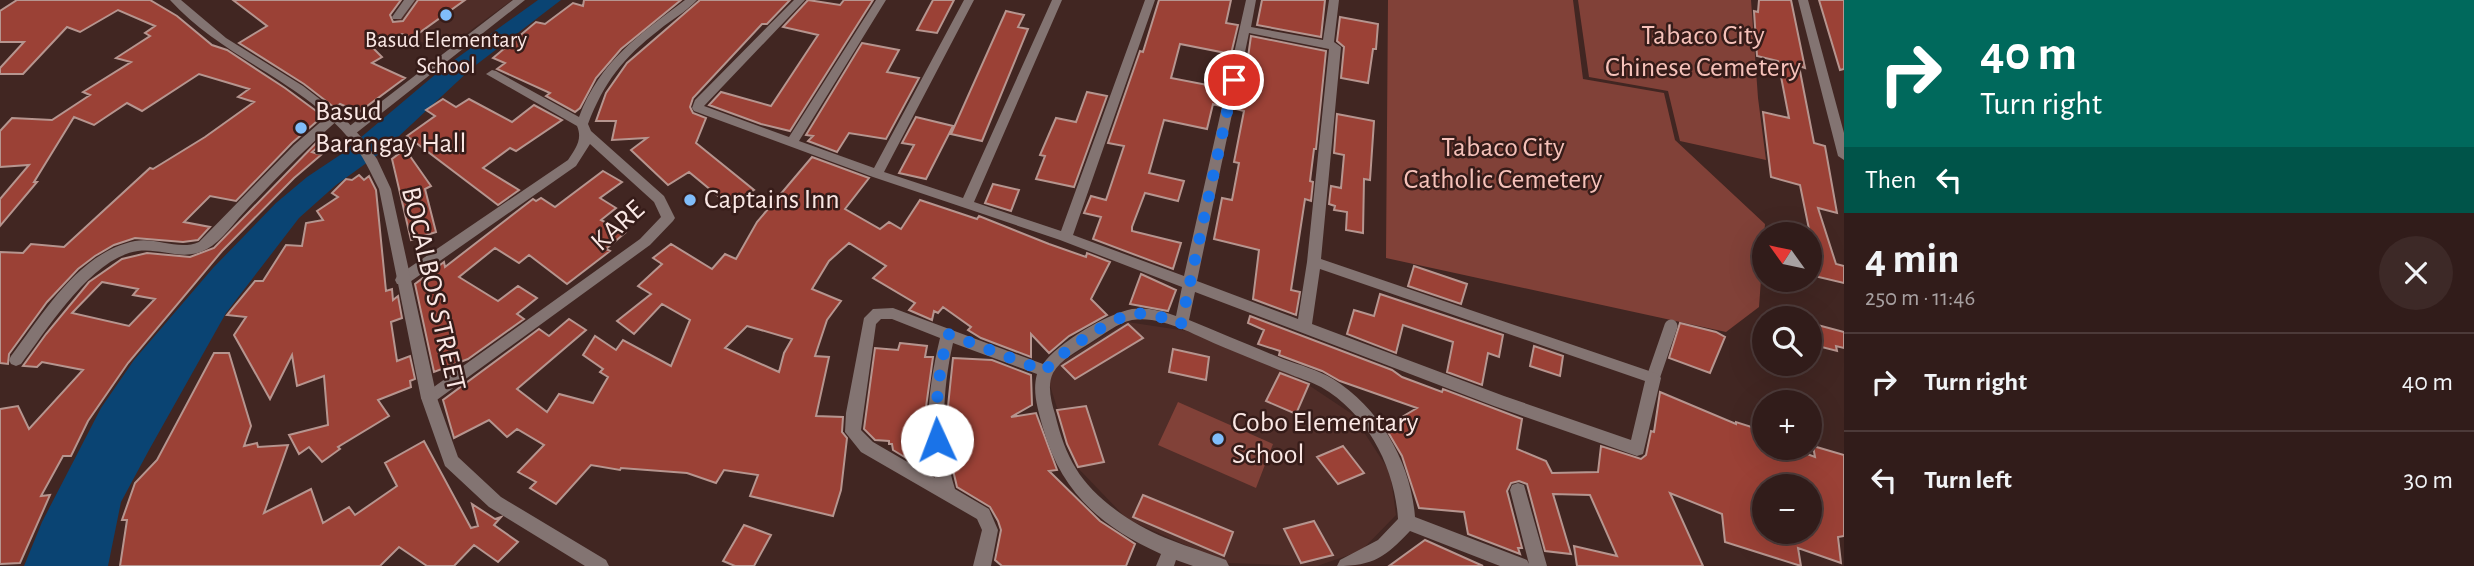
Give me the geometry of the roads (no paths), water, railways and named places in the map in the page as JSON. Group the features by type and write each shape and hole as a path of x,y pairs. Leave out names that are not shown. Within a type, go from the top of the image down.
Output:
{"street":[{"name":"BOCALBOS STREET","path":"175,0 227,43 336,115 353,132 376,167 385,189 402,280 429,398 451,461 495,502 600,566"},
{"path":"397,17 410,0"},
{"path":"353,132 520,0"},
{"path":"402,280 572,163 584,145 584,129 591,96 603,75 629,48 692,0"},
{"path":"800,0 699,103 698,108 877,174 1065,237 1499,401 1637,449 1653,378 1314,262"},
{"path":"792,143 881,0"},
{"path":"877,174 969,0"},
{"path":"967,203 1056,0"},
{"path":"1065,237 1150,0"},
{"path":"1181,324 1251,0"},
{"path":"1328,44 1334,0"},
{"path":"1803,0 1844,156"},
{"path":"1245,29 1328,44 1335,47 1336,52 1314,262 1304,327"},
{"path":"492,74 584,129"},
{"path":"16,360 66,297 91,271 116,254 136,246 185,252 204,245 298,148 336,115"},
{"name":"KARE","path":"429,398 645,242 668,218 659,199 584,129"},
{"path":"982,566 990,530 983,514 867,447 853,432 853,413 869,322 878,313 893,314 1045,371"},
{"path":"1220,566 1168,558 1106,513 1084,493 1065,467 1044,403 1041,388 1045,371 1059,355 1122,317 1143,314 1181,324 1340,391 1353,402 1388,450 1401,478 1407,522"},
{"path":"948,334 939,370 936,412 939,468 948,494"},
{"path":"1518,490 1538,566"},
{"path":"1346,566 1384,546 1407,522"},
{"path":"1407,522 1521,566"}],"lane":[{"path":"1653,378 1671,326"}],"water":[{"path":"538,0 561,0 472,68 383,151 336,185 299,218 226,313 121,502 108,566 24,566 42,522 101,408 134,360 213,268 276,203 307,177 340,155 443,68"}],"place":[{"name":"Basud Elementary School","path":"446,15"},
{"name":"Basud Barangay Hall","path":"301,128"},
{"name":"Captains Inn","path":"690,200"},
{"name":"Cobo Elementary School","path":"1218,439"}],"park label":[{"name":"Tabaco City Chinese Cemetery","path":"1703,52"},
{"name":"Tabaco City Catholic Cemetery","path":"1503,164"}]}
